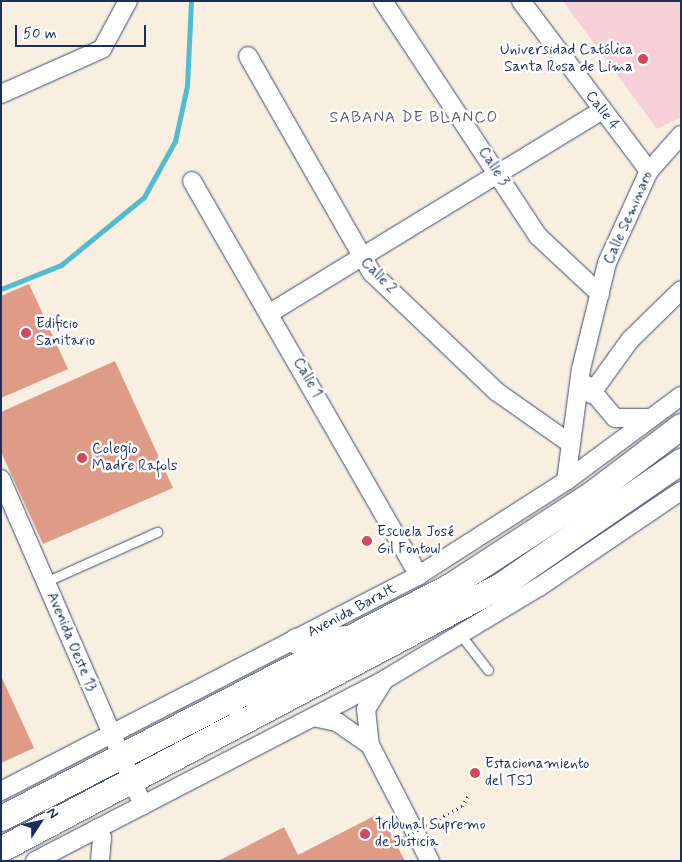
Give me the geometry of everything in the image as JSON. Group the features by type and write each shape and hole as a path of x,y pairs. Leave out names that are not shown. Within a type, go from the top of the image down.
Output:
{"main road":[{"name":"Avenida Baralt","path":"1,849 124,769 496,559 681,426"},
{"name":"Avenida Baralt","path":"1,818 124,769 501,585 681,461"},
{"path":"296,641 358,637"}],"street":[{"path":"1,94 102,49 128,1"},
{"name":"Calle 3","path":"383,1 538,236 600,294"},
{"name":"Calle 4","path":"521,1 601,111 650,171"},
{"name":"Calle 2","path":"248,56 359,258 497,392 571,444"},
{"path":"270,313 601,111"},
{"name":"Calle Seminaro","path":"566,480 581,369 607,263 650,171 681,135"},
{"name":"Calle 1","path":"192,181 270,313 419,575"},
{"path":"591,394 630,340 681,290"},
{"path":"581,369 591,394 615,418 650,418"},
{"name":"Avenida Baralt","path":"1,791 296,641 419,575 566,480 681,396"},
{"name":"Avenida Oeste 13","path":"1,479 124,769 142,805"},
{"path":"35,861 384,680 459,633 539,587 681,491"},
{"path":"384,680 366,710 370,745 430,861"},
{"path":"313,717 337,722 370,745"},
{"path":"98,828 100,861"}],"lane":[{"path":"45,582 157,532"},
{"path":"459,633 488,670"}],"path":[{"path":"395,842 462,806 468,796"}],"shaded area":[{"name":"Universidad Católica Santa Rosa de Lima","path":"563,1 681,1 681,117 657,129"}],"building":[{"name":"Edificio Sanitario","path":"29,284 68,369 1,398 1,296"},
{"name":"Colegio Madre Rafols","path":"115,361 173,488 43,544 1,452 1,412"},
{"path":"1,676 34,748 1,763"},
{"name":"Tribunal Supremo de Justicia","path":"380,813 405,861 218,861 284,827 298,855"}],"waterway":[{"path":"1,289 61,265 144,197 175,141 187,86 191,1"}],"place":[{"name":"Universidad Católica Santa Rosa de Lima","path":"643,59"},
{"name":"Edificio Sanitario","path":"26,333"},
{"name":"Colegio Madre Rafols","path":"82,458"},
{"name":"Escuela José Gil Fontoul","path":"367,541"},
{"name":"Estacionamiento del TSJ","path":"475,773"},
{"name":"Tribunal Supremo de Justicia","path":"365,834"}],"district":[{"name":"SABANA DE BLANCO","path":"414,118"}]}
